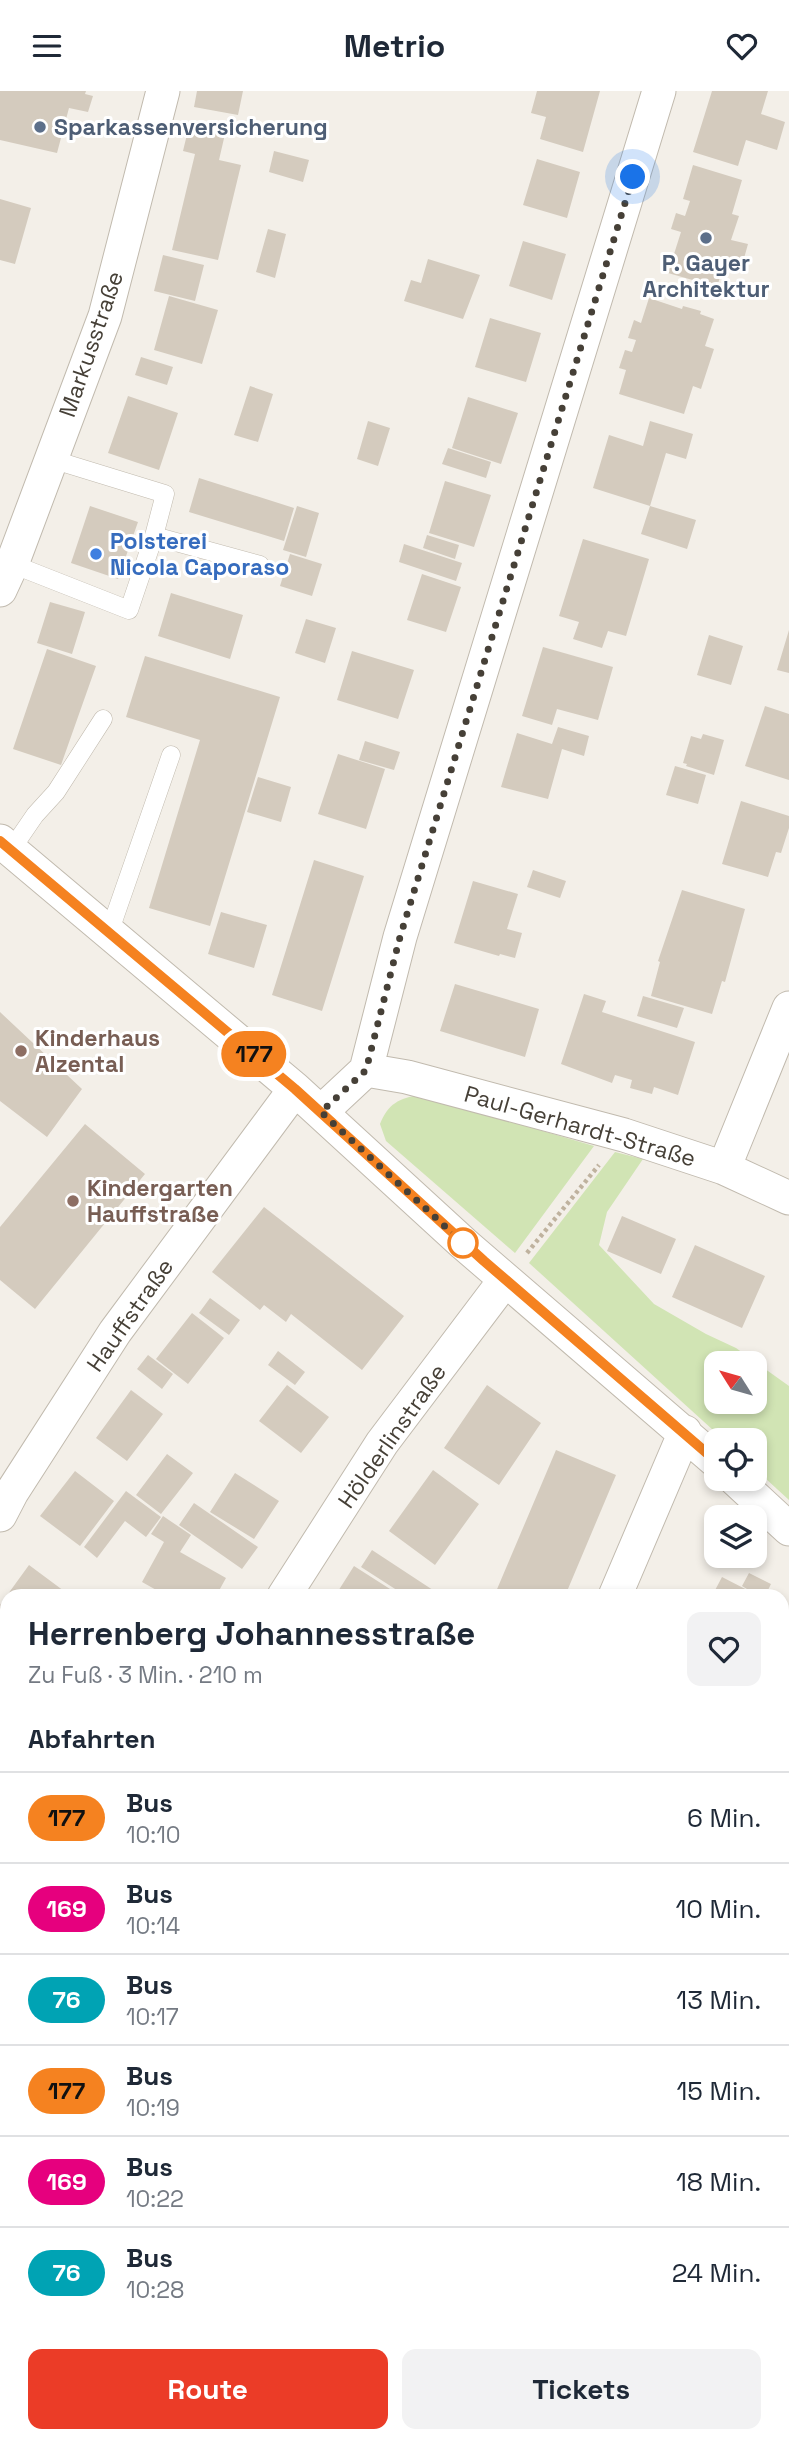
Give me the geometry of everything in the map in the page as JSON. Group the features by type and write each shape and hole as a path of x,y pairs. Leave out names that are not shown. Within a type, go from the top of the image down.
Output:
{"street":[{"name":"Markusstraße","path":"6,577 105,316 163,91"},
{"path":"321,1112 366,1070 400,937 659,91"},
{"path":"5,846 295,1089 505,1280 704,1450"},
{"path":"724,1168 789,1008"},
{"name":"Paul-Gerhardt-Straße","path":"366,1070 407,1077 624,1135 724,1168 789,1198"},
{"name":"Hauffstraße","path":"0,1515 115,1332 295,1089"},
{"name":"Hölderlinstraße","path":"288,1589 382,1443 505,1280"},
{"path":"618,1589 685,1432"},
{"path":"748,1491 789,1529"}],"lane":[{"path":"6,577 129,610 165,494 51,459"},
{"path":"154,536 260,565"},
{"path":"5,846 56,792 103,719"},
{"path":"109,933 171,755"}],"path":[{"path":"505,1280 624,1135"}],"green space":[{"path":"420,1095 594,1146 515,1253 386,1141 380,1124 387,1111 400,1100"},
{"path":"615,1152 643,1159 607,1212 599,1245 654,1304 740,1351 704,1351 704,1414 767,1414 767,1370 789,1386 789,1500 767,1480 767,1428 711,1428 529,1263"}],"building":[{"path":"0,91 86,91 85,94 93,96 88,112 69,108 57,153 0,140"},
{"path":"197,91 243,91 238,115 194,107"},
{"path":"537,91 600,91 583,152 540,139 546,117 531,113"},
{"path":"712,91 768,91 761,114 785,122 777,150 746,140 738,166 693,152"},
{"path":"189,126 225,134 219,160 241,165 218,260 172,250 195,154 183,151"},
{"path":"274,151 309,160 303,182 269,172"},
{"path":"537,159 580,172 567,218 523,205"},
{"path":"693,165 742,180 732,214 739,216 731,240 748,244 741,269 724,264 717,287 668,273 681,232 671,229 676,213 685,216 690,201 683,199"},
{"path":"0,199 31,208 15,264 0,260"},
{"path":"268,229 286,234 275,278 256,272"},
{"path":"523,241 566,254 552,300 509,286"},
{"path":"163,255 204,265 195,301 154,291"},
{"path":"428,259 480,275 463,319 404,301 411,280 421,283"},
{"path":"169,296 218,310 202,364 154,350"},
{"path":"649,298 682,309 683,306 701,311 700,314 714,319 705,346 714,349 701,389 693,386 684,414 619,394 626,370 619,368 625,350 632,352 636,340 628,338 634,320 641,323"},
{"path":"490,318 541,333 526,382 475,367"},
{"path":"141,357 173,367 167,385 135,375"},
{"path":"250,386 273,394 258,442 234,435"},
{"path":"128,396 178,413 159,470 108,453"},
{"path":"468,397 518,413 501,464 452,448"},
{"path":"368,421 390,428 378,466 357,459"},
{"path":"650,421 693,434 686,459 666,453 650,506 593,488 609,435 643,446"},
{"path":"448,448 491,462 486,478 442,464"},
{"path":"199,478 294,508 284,541 189,512"},
{"path":"445,481 491,495 474,547 429,533"},
{"path":"90,506 138,522 118,579 71,563"},
{"path":"297,506 319,513 306,557 283,550"},
{"path":"650,506 696,520 687,549 641,534"},
{"path":"427,535 459,545 455,559 423,548"},
{"path":"583,539 649,559 626,636 608,631 602,648 573,639 579,622 559,616"},
{"path":"404,544 462,563 456,581 399,562"},
{"path":"290,554 322,564 312,596 280,586"},
{"path":"422,574 461,587 446,632 407,620"},
{"path":"171,593 243,615 230,659 158,636"},
{"path":"50,602 85,612 72,654 37,643"},
{"path":"306,619 336,628 325,663 295,653"},
{"path":"789,630 789,673 777,670"},
{"path":"709,635 743,646 731,685 697,675"},
{"path":"543,647 613,667 598,720 557,709 552,725 522,716"},
{"path":"47,649 96,666 61,765 13,749"},
{"path":"352,651 414,670 398,719 337,700"},
{"path":"145,656 280,697 210,926 149,908 200,740 126,717"},
{"path":"765,706 789,714 789,780 745,766"},
{"path":"558,727 589,736 584,756 562,749 548,799 501,787 517,733 552,744"},
{"path":"703,734 724,740 714,775 683,763 691,736 701,739"},
{"path":"365,741 400,752 394,770 359,760"},
{"path":"338,754 385,769 366,829 318,814"},
{"path":"675,766 706,775 698,804 666,795"},
{"path":"258,777 291,787 281,822 247,812"},
{"path":"741,801 789,816 789,828 781,853 776,852 768,877 722,864"},
{"path":"314,860 364,876 322,1011 272,995"},
{"path":"533,870 566,881 560,898 527,887"},
{"path":"473,881 518,894 507,929 522,933 515,958 454,943"},
{"path":"682,890 745,909 725,982 722,981 712,1014 651,996 660,962 658,961"},
{"path":"221,912 267,925 254,968 208,954"},
{"path":"455,984 539,1009 525,1057 440,1031"},
{"path":"584,994 606,1001 602,1012 695,1042 678,1095 654,1087 652,1094 630,1088 632,1080 615,1075 612,1083 561,1064"},
{"path":"643,996 684,1008 677,1028 637,1016"},
{"name":"Kinderhaus Alzental","path":"0,1012 82,1089 47,1137 0,1101"},
{"name":"Kindergarten Hauffstraße","path":"85,1124 145,1174 35,1309 0,1280 0,1227"},
{"path":"264,1207 404,1316 362,1370 291,1314 286,1322 264,1305 260,1310 212,1272"},
{"path":"622,1216 676,1239 661,1274 607,1251"},
{"path":"695,1245 765,1276 742,1328 672,1297"},
{"path":"210,1298 240,1320 229,1335 199,1313"},
{"path":"192,1313 224,1338 188,1384 156,1359"},
{"path":"278,1351 305,1372 295,1385 268,1365"},
{"path":"148,1355 173,1374 162,1389 137,1369"},
{"path":"287,1385 329,1417 301,1453 259,1421"},
{"path":"487,1385 541,1423 499,1485 444,1448"},
{"path":"131,1390 163,1414 127,1461 96,1438"},
{"path":"556,1450 616,1475 568,1589 497,1589"},
{"path":"167,1454 193,1473 161,1514 136,1495"},
{"path":"433,1470 479,1504 435,1565 389,1531"},
{"path":"75,1471 114,1501 80,1546 40,1516"},
{"path":"235,1473 279,1501 254,1539 210,1512"},
{"path":"126,1491 161,1517 146,1537 125,1521 97,1558 84,1547"},
{"path":"194,1503 258,1547 242,1569 179,1525"},
{"path":"163,1516 191,1535 180,1552 226,1578 220,1589 154,1589 142,1582 164,1542 151,1534"},
{"path":"372,1550 431,1589 395,1589 361,1567"},
{"path":"29,1565 61,1589 12,1589"},
{"path":"354,1566 390,1589 339,1589"},
{"path":"749,1573 771,1584 768,1589 747,1589 742,1586"},
{"path":"722,1577 745,1589 716,1589"}],"bus line":[{"name":"177","path":"0,841 295,1089 484,1261 704,1450"}],"place":[{"name":"Sparkassenversicherung","path":"40,127"},
{"name":"P. Gayer Architektur","path":"706,238"},
{"name":"Polsterei Nicola Caporaso","path":"96,554"},
{"name":"Kinderhaus Alzental","path":"21,1051"},
{"name":"Kindergarten Hauffstraße","path":"73,1201"}],"route":[{"path":"463,1243 321,1112 366,1070 400,937 633,177"}]}
